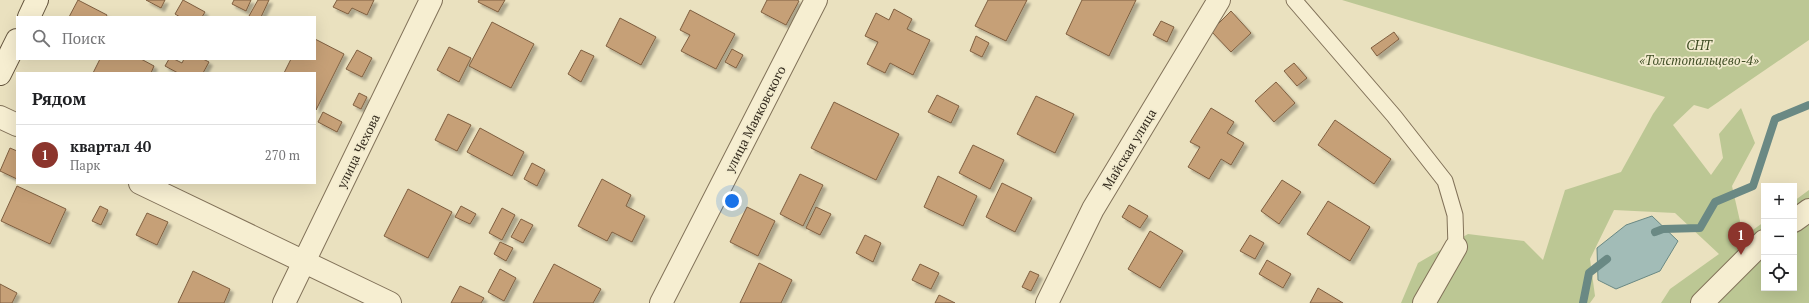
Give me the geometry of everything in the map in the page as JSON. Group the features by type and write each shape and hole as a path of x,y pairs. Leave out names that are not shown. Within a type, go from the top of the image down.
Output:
{"street":[{"path":"29,16 37,0"},
{"name":"улица Чехова","path":"284,303 431,0"},
{"name":"улица Маяковского","path":"661,303 816,0"},
{"name":"Майская улица","path":"1047,303 1094,210 1219,0"},
{"path":"0,74 16,42"},
{"path":"0,117 16,125"},
{"path":"142,184 390,303"},
{"path":"1797,219 1809,210"},
{"path":"1702,303 1761,244"},
{"path":"1424,303 1456,247"}],"lane":[{"path":"1294,0 1394,116 1445,181 1455,215 1456,247"}],"green space":[{"name":"СНТ «Толстопальцево-4»","path":"1342,0 1809,0 1809,40 1708,109 1694,105 1673,125 1711,175 1723,158 1719,134 1741,108 1755,143 1732,186 1742,230 1740,239 1761,224 1761,291 1797,291 1797,199 1809,190 1809,303 1661,303 1670,289 1719,254 1675,213 1614,210 1590,259 1595,296 1590,303 1401,303 1418,263 1468,234 1524,241 1543,260 1565,190 1621,172 1653,114 1665,97"}],"water":[{"path":"1652,216 1678,241 1660,271 1616,289 1598,280 1597,248 1626,225"}],"building":[{"path":"78,0 107,15 106,16 70,16"},
{"path":"146,0 165,0 161,8"},
{"path":"183,0 205,12 203,16 178,16 175,14"},
{"path":"234,0 251,0 246,11 232,4"},
{"path":"258,0 269,0 261,16 249,16"},
{"path":"337,0 374,0 367,15 352,8 348,14 333,7"},
{"path":"479,0 505,0 498,12 478,2"},
{"path":"767,0 799,1 786,25 761,12"},
{"path":"988,0 1027,0 1006,41 975,26"},
{"path":"1082,0 1136,0 1109,56 1066,34"},
{"path":"894,9 912,19 907,29 930,40 913,75 890,63 885,73 867,64 878,42 865,36 876,13 889,20"},
{"path":"690,10 735,34 716,69 681,51 690,35 680,30"},
{"path":"1231,11 1251,33 1231,52 1211,31"},
{"path":"620,18 656,37 641,65 606,46"},
{"path":"1161,21 1174,27 1167,42 1153,35"},
{"path":"492,22 534,44 511,88 469,66"},
{"path":"1394,32 1399,39 1377,56 1371,48"},
{"path":"976,36 989,43 982,57 970,51"},
{"path":"316,40 344,54 316,110 316,72 284,72 290,60 316,60"},
{"path":"449,47 471,58 459,82 437,70"},
{"path":"732,49 743,55 736,68 725,62"},
{"path":"357,50 372,58 362,77 346,69"},
{"path":"581,50 594,56 581,82 568,74"},
{"path":"100,60 143,60 154,66 151,72 94,72"},
{"path":"168,60 176,60 182,63 184,60 205,60 209,62 204,72 176,72 165,66"},
{"path":"1294,63 1307,78 1297,86 1284,71"},
{"path":"1276,82 1295,103 1274,122 1255,101"},
{"path":"359,93 367,97 361,109 353,105"},
{"path":"937,95 959,106 951,123 928,112"},
{"path":"1036,96 1074,114 1055,153 1017,134"},
{"path":"834,102 899,134 876,180 811,148"},
{"path":"1211,108 1234,122 1227,133 1244,143 1231,165 1221,159 1209,179 1188,167 1200,147 1190,142"},
{"path":"323,112 342,122 337,132 318,122"},
{"path":"448,114 471,125 457,151 435,140"},
{"path":"1335,120 1391,159 1374,184 1318,145"},
{"path":"480,128 524,152 512,176 467,152"},
{"path":"973,145 1004,160 990,189 959,173"},
{"path":"10,148 16,151 16,179 0,171"},
{"path":"532,163 545,170 537,186 524,179"},
{"path":"800,174 823,185 803,226 780,214"},
{"path":"938,176 977,196 963,226 924,207"},
{"path":"602,179 631,195 626,206 645,216 632,242 612,232 607,241 578,226"},
{"path":"1282,180 1301,192 1279,224 1261,211"},
{"path":"1002,183 1032,198 1015,232 986,217"},
{"path":"17,186 66,209 50,244 1,221"},
{"path":"408,189 452,212 428,258 384,236"},
{"path":"1328,201 1370,227 1350,261 1307,234"},
{"path":"1129,205 1148,216 1140,228 1122,217"},
{"path":"100,206 108,210 101,225 92,221"},
{"path":"461,206 476,214 470,224 455,217"},
{"path":"747,207 775,221 758,256 730,242"},
{"path":"816,207 831,214 820,235 806,228"},
{"path":"502,208 515,215 502,240 489,233"},
{"path":"147,213 168,222 157,245 136,235"},
{"path":"521,219 533,225 523,243 511,237"},
{"path":"1150,231 1183,251 1160,288 1128,269"},
{"path":"865,235 881,243 873,262 856,253"},
{"path":"1250,235 1264,243 1255,259 1240,251"},
{"path":"500,242 513,248 506,261 494,254"},
{"path":"1267,260 1291,274 1283,288 1259,274"},
{"path":"759,263 792,280 781,303 740,303"},
{"path":"554,264 601,289 593,303 533,303"},
{"path":"920,264 939,273 931,289 912,280"},
{"path":"500,269 516,278 504,301 488,292"},
{"path":"193,271 230,289 224,303 178,303"},
{"path":"1030,271 1039,275 1031,291 1022,287"},
{"path":"0,284 17,293 12,303 0,303"},
{"path":"460,286 484,298 481,303 451,303"},
{"path":"1318,288 1343,303 1310,303"},
{"path":"939,295 955,303 935,303"}],"waterway":[{"path":"1655,232 1663,229 1700,228 1715,202 1753,186 1775,119 1809,105"},
{"path":"1583,303 1589,273 1607,259"}],"place":[{"name":"квартал 40","path":"1741,255"}]}
